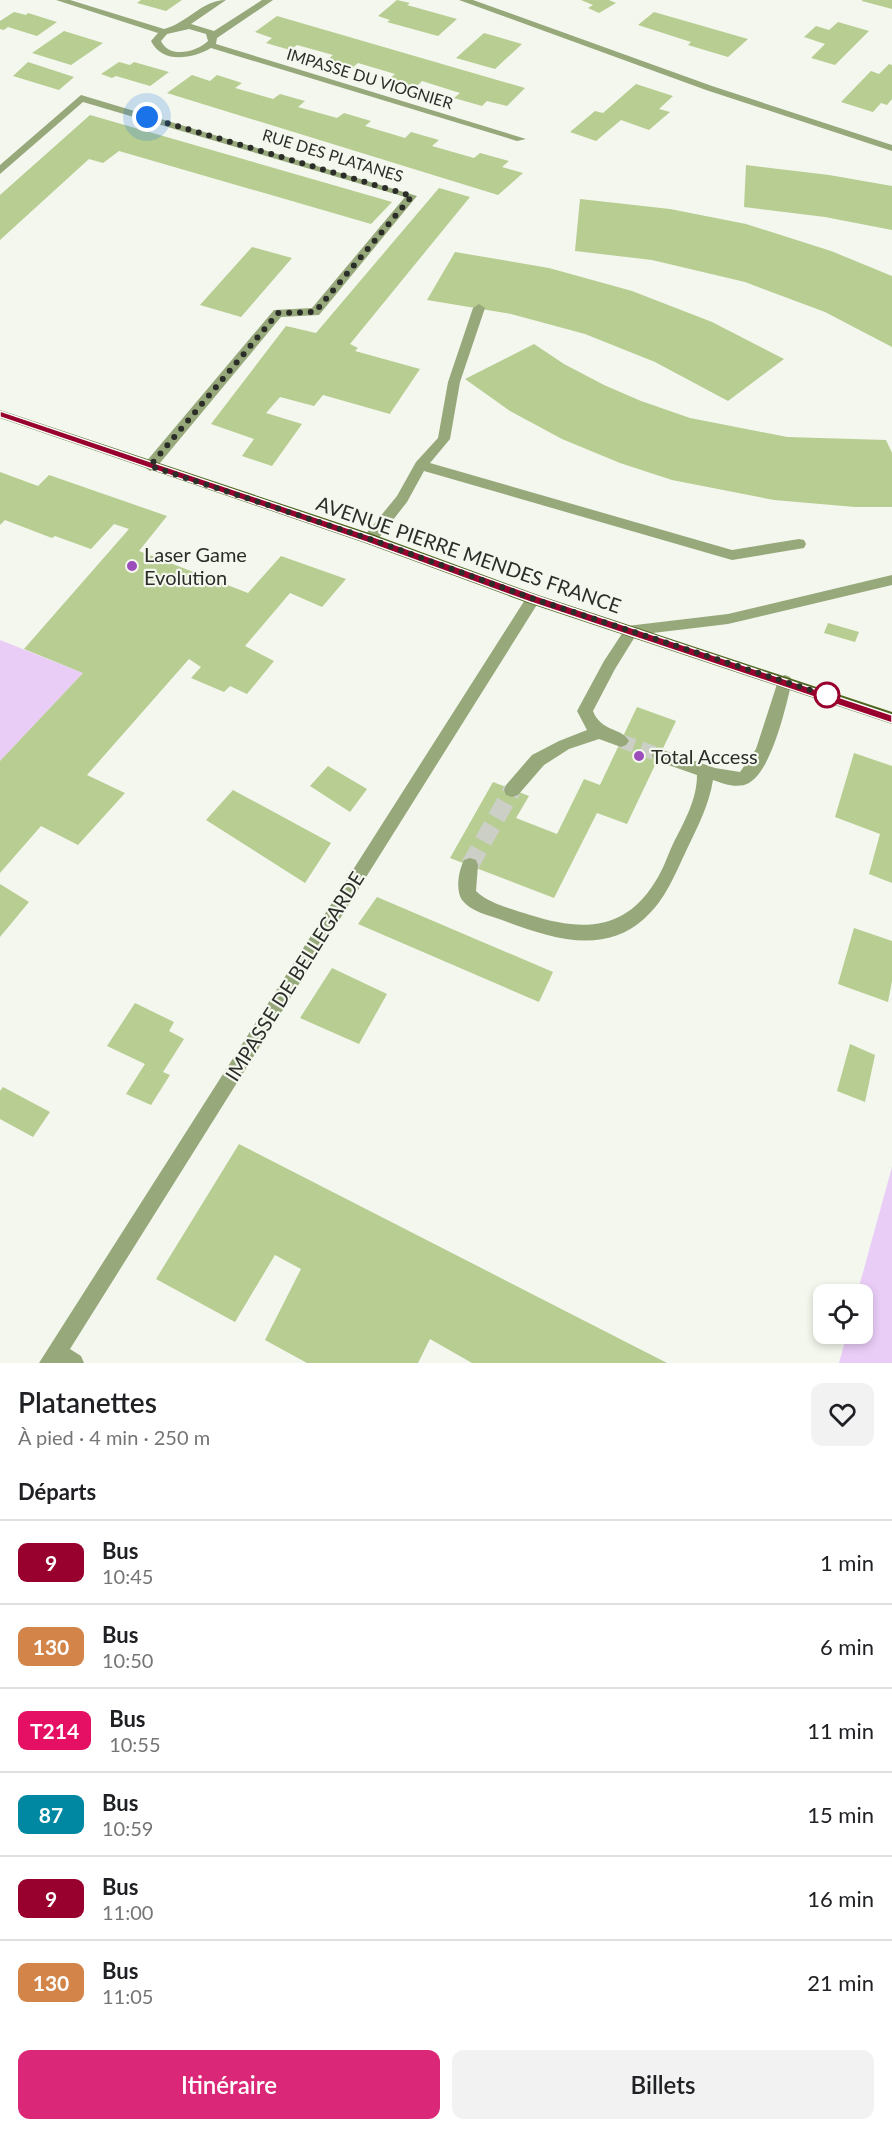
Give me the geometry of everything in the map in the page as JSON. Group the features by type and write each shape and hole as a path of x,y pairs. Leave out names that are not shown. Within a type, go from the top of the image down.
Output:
{"main road":[{"name":"AVENUE PIERRE MENDES FRANCE","path":"0,414 370,539 534,599 892,718"}],"street":[{"path":"61,0 164,32"},
{"path":"221,0 181,27 164,32 156,41 156,45 167,52 196,52 268,0"},
{"path":"464,0 709,88 892,148"},
{"name":"IMPASSE DU VIOGNIER","path":"181,27 205,29 211,41 521,139"},
{"name":"RUE DES PLATANES","path":"0,171 81,98 412,196 315,312 278,313 150,466"},
{"path":"370,539 402,499 421,465 444,439 454,382 479,308"},
{"path":"421,465 732,555 799,544"},
{"path":"621,741 597,733 588,723 585,711 609,664 632,630 728,619 892,580"},
{"name":"IMPASSE DE BELLEGARDE","path":"74,1363 52,1358 534,599"},
{"path":"660,755 729,778 744,778 754,769 775,720 785,681"},
{"path":"512,790 538,760 564,746 597,733"},
{"path":"470,865 467,881 468,894 477,903 567,934 588,935 614,929 639,915 660,890 701,802 706,785 705,770"}],"shaded area":[{"path":"0,640 83,673 0,761"},
{"path":"892,1167 892,1363 839,1363 844,1344 873,1344 873,1284 860,1284"}],"building":[{"path":"141,0 182,0 166,11 137,3"},
{"path":"397,0 457,19 438,36 387,22 390,20 378,16"},
{"path":"581,0 609,0 616,3 599,13 588,8 593,5"},
{"path":"892,0 892,9 862,1"},
{"path":"14,12 26,15 28,13 57,22 37,36 8,27 4,30 0,29 0,21"},
{"path":"654,12 748,39 728,57 688,45 691,42 638,25"},
{"path":"277,16 525,88 507,106 487,101 482,106 454,98 460,93 422,81 416,87 389,79 395,74 358,63 352,68 327,60 333,55 297,45 290,50 266,43 272,38 255,32"},
{"path":"838,22 869,31 835,65 811,58 825,44 804,37 816,26 829,30"},
{"path":"64,31 103,43 71,65 32,53"},
{"path":"484,33 522,44 495,69 456,58"},
{"path":"28,62 74,77 59,90 13,76"},
{"path":"119,62 130,65 134,62 169,72 150,86 101,74"},
{"path":"889,64 892,65 892,99 887,105 881,103 873,112 841,102 871,71 879,74"},
{"path":"192,75 210,81 217,75 242,83 235,88 273,99 280,94 305,101 298,107 337,118 344,113 371,121 365,126 405,138 411,132 439,140 432,146 474,158 480,153 509,161 502,167 523,173 498,195 167,93"},
{"path":"636,84 673,96 659,109 670,112 649,130 621,120 596,141 570,132 595,111 603,113"},
{"path":"90,115 392,202 371,224 119,151 103,163 89,159 0,240 0,195"},
{"path":"746,165 829,175 892,186 892,230 825,217 744,207"},
{"path":"439,188 470,197 350,344 358,348 355,351 420,369 390,414 323,395 314,406 280,397 266,413 302,424 272,466 242,456 254,439 211,424 286,326 316,333"},
{"path":"580,199 670,209 746,224 831,251 892,276 892,347 825,312 745,282 652,260 575,251"},
{"path":"252,247 292,258 241,317 200,305"},
{"path":"455,252 549,268 632,291 712,322 784,359 728,401 655,362 585,334 511,314 427,300"},
{"path":"534,344 564,364 604,385 690,418 787,437 886,440 892,453 892,507 855,507 774,500 672,480 620,463 562,439 510,411 465,379"},
{"path":"0,472 38,486 49,475 167,516 139,551 248,593 281,556 346,579 322,607 290,593 245,646 274,661 247,694 230,686 224,692 191,678 201,667 189,659 87,775 125,793 78,845 41,826 0,873 0,761 83,673 24,649 129,529 114,524 91,549 55,536 52,538 5,520 0,525"},
{"path":"828,623 859,632 855,642 824,633"},
{"path":"637,707 676,721 627,824 597,813 554,898 450,858 493,782 529,796 516,818 557,834 584,779 600,785"},
{"path":"854,753 892,766 892,883 869,874 880,834 835,817"},
{"path":"328,766 367,789 350,812 310,786"},
{"path":"233,790 331,843 305,883 206,820"},
{"path":"0,884 29,902 0,937"},
{"path":"377,897 553,972 539,1002 358,924"},
{"path":"854,928 892,941 892,981 888,1002 838,984"},
{"path":"332,968 387,994 359,1044 300,1018"},
{"path":"135,1003 174,1022 169,1031 184,1039 163,1072 170,1075 151,1105 126,1094 145,1064 107,1046"},
{"path":"850,1044 875,1055 865,1102 837,1091"},
{"path":"3,1087 50,1112 33,1137 0,1119 0,1091"},
{"path":"239,1144 667,1363 472,1363 430,1339 418,1363 307,1363 265,1340 301,1269 275,1255 235,1322 156,1279"}],"tunnel":[{"path":"621,741 660,755"},
{"path":"470,865 512,790"}],"bus line":[{"name":"9","path":"0,415 370,539 534,599 892,718"}],"place":[{"name":"Laser Game Evolution","path":"132,566"},
{"name":"Total Access","path":"639,756"}],"route":[{"path":"147,117 412,196 315,312 278,313 150,466 370,539 534,599 835,698 827,695"}]}
